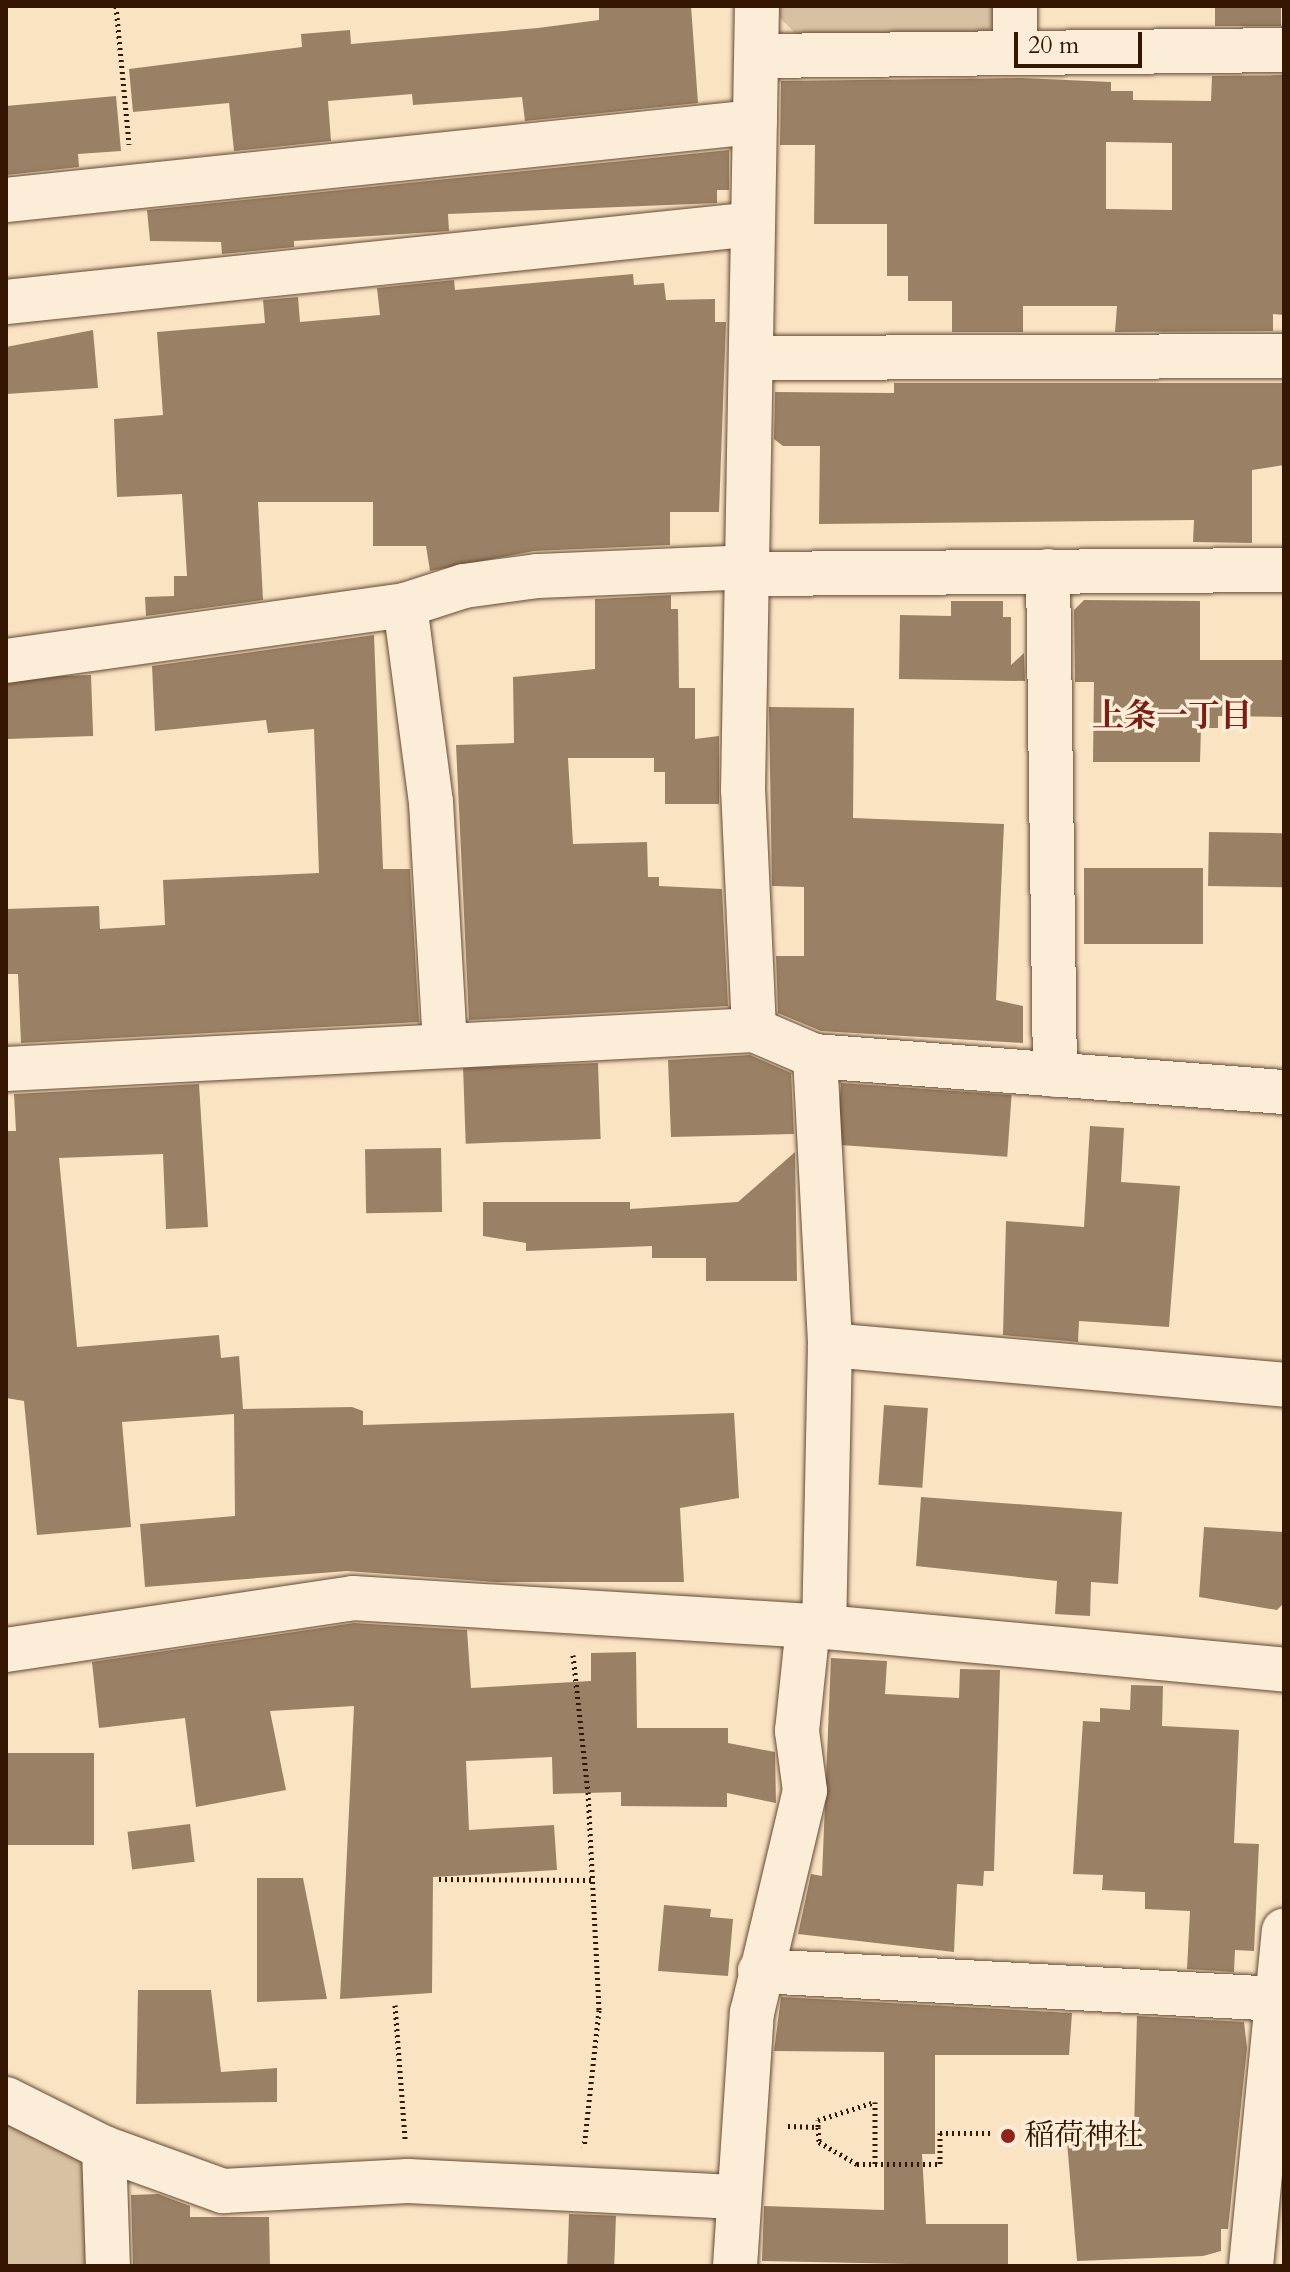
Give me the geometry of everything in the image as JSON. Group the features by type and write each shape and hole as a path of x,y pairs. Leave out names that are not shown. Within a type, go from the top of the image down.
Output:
{"street":[{"path":"754,1030 743,790 757,6"},
{"path":"1015,6 1015,53"},
{"path":"758,56 1284,50"},
{"path":"6,200 755,122"},
{"path":"6,302 753,224"},
{"path":"751,358 1284,356"},
{"path":"6,661 405,605 464,586 537,576 747,570 1284,570"},
{"path":"1048,571 1055,1075"},
{"path":"405,605 431,802 445,1045"},
{"path":"6,1069 371,1055 445,1045 754,1030 815,1056 1284,1092"},
{"path":"735,2266 743,2123 760,1971 805,1791 797,1731 816,1627 830,1345 815,1056"},
{"path":"830,1345 1284,1385"},
{"path":"6,1650 353,1598 816,1627 1284,1670"},
{"path":"1251,2266 1284,1931"},
{"path":"760,1971 1278,1999"},
{"path":"6,2099 104,2148 223,2191 408,2181 580,2185 738,2197"},
{"path":"104,2148 108,2266"}],"path":[{"path":"116,6 133,187"},
{"path":"568,1610 599,2010 580,2185"},
{"path":"439,1879 591,1880"},
{"path":"395,2005 408,2181"},
{"path":"875,2164 875,2102 818,2120 819,2142 857,2164 875,2164 940,2164 940,2133 994,2133"},
{"path":"743,2123 818,2127"}],"shaded area":[{"path":"779,6 999,6 999,18 987,32 796,34 780,18"},
{"path":"6,2113 91,2165 92,2266 6,2266"}],"building":[{"path":"599,6 691,6 698,103 525,121 522,97 413,105 412,94 328,101 331,141 234,151 229,103 133,112 129,69 302,47 301,34 350,30 351,44 599,20"},
{"path":"1215,6 1281,6 1281,26 1215,26"},
{"path":"1284,75 1284,315 1273,314 1273,331 1115,332 1117,306 1023,306 1023,332 952,332 952,301 908,301 908,276 887,276 887,224 814,224 815,145 780,145 781,81 1022,78 1111,82 1111,91 1133,91 1133,100 1211,101 1212,76","holes":["1106,142 1172,143 1172,210 1106,209"]},
{"path":"116,96 121,151 78,154 79,167 6,175 6,106"},
{"path":"729,150 729,190 717,190 717,203 448,214 449,231 294,241 294,247 222,254 221,242 150,241 147,210"},
{"path":"633,274 634,285 664,283 666,300 715,299 715,322 726,322 719,512 670,512 670,545 534,551 430,571 426,546 373,546 373,502 258,502 263,600 146,616 145,597 174,596 174,576 187,576 182,494 117,497 114,419 163,415 157,332 265,323 263,300 298,297 300,322 380,315 377,288 454,280 455,290"},
{"path":"93,330 98,388 6,394 6,347"},
{"path":"894,383 1284,383 1284,465 1252,470 1252,543 1193,542 1194,520 819,524 820,446 783,446 774,439 775,392 894,393"},
{"path":"671,595 671,609 678,609 679,688 695,688 695,739 719,736 719,804 665,804 665,772 654,772 654,758 568,758 573,844 647,842 648,877 659,877 659,886 722,889 728,1006 469,1020 456,745 514,743 513,677 595,669 595,599"},
{"path":"1084,600 1200,601 1200,660 1284,660 1284,717 1218,716 1218,728 1201,728 1200,762 1093,762 1094,682 1075,682 1074,610"},
{"path":"951,601 1003,601 1003,617 1011,617 1011,665 1024,653 1025,681 899,679 900,615 951,616"},
{"path":"374,635 383,869 410,869 419,1022 21,1043 18,974 6,974 6,909 99,906 100,929 165,925 163,880 319,873 314,729 268,733 266,720 155,731 152,666"},
{"path":"91,675 93,736 7,739 6,678"},
{"path":"769,707 854,708 853,818 1004,824 996,1000 1023,1006 1023,1043 821,1031 778,1013 776,956 804,956 804,887 772,886"},
{"path":"1209,832 1284,833 1283,887 1208,886"},
{"path":"1084,868 1203,868 1203,944 1084,944"},
{"path":"750,1055 791,1073 794,1134 671,1137 668,1060"},
{"path":"598,1063 601,1139 466,1144 463,1068"},
{"path":"841,1083 1012,1095 1007,1157 837,1145"},
{"path":"199,1084 208,1227 166,1229 163,1154 59,1158 77,1347 219,1335 221,1358 239,1356 243,1409 352,1407 363,1411 363,1425 734,1413 739,1498 680,1508 684,1582 495,1582 347,1571 145,1587 140,1524 235,1516 234,1414 122,1422 131,1527 37,1535 24,1401 6,1398 6,1131 16,1131 14,1094"},
{"path":"1090,1126 1124,1128 1121,1182 1180,1186 1169,1327 1079,1321 1078,1342 1003,1335 1006,1221 1084,1227"},
{"path":"441,1148 442,1212 366,1213 365,1149"},
{"path":"795,1152 797,1281 706,1281 706,1258 652,1258 652,1246 526,1251 526,1243 483,1236 483,1202 630,1202 630,1209 738,1202"},
{"path":"884,1405 928,1408 922,1488 878,1485"},
{"path":"921,1497 1122,1512 1118,1584 1091,1582 1090,1616 1055,1614 1057,1581 916,1566"},
{"path":"1204,1527 1284,1532 1284,1603 1277,1610 1199,1597"},
{"path":"354,1623 467,1630 471,1688 591,1681 591,1653 636,1652 637,1728 728,1728 728,1743 775,1752 776,1803 727,1793 727,1807 621,1806 621,1792 553,1794 552,1757 466,1761 469,1830 554,1825 557,1870 433,1877 432,1993 340,1999 354,1706 270,1711 286,1790 196,1807 185,1718 99,1728 92,1662"},
{"path":"831,1658 887,1661 885,1694 959,1698 960,1669 1000,1670 994,1871 984,1871 983,1886 957,1884 954,1952 798,1934 811,1874 822,1876"},
{"path":"1131,1685 1163,1686 1162,1726 1239,1730 1234,1843 1259,1844 1254,1951 1235,1950 1234,1972 1187,1969 1190,1911 1145,1909 1145,1892 1102,1890 1103,1875 1073,1874 1083,1721 1100,1722 1100,1708 1130,1710"},
{"path":"6,1753 94,1753 94,1845 6,1845"},
{"path":"190,1824 195,1862 132,1869 127,1832"},
{"path":"257,1878 303,1878 327,1999 257,2002"},
{"path":"664,1905 711,1909 710,1917 733,1919 728,1976 658,1971"},
{"path":"138,1990 211,1990 221,2072 277,2068 277,2102 136,2104"},
{"path":"781,1997 1072,2013 1069,2055 935,2055 935,2154 922,2154 926,2224 1008,2224 1008,2266 762,2261 764,2206 884,2210 884,2052 774,2051"},
{"path":"1137,2016 1244,2022 1247,2048 1228,2229 1221,2229 1221,2251 1203,2256 1077,2261 1066,2130 1134,2130"},
{"path":"158,2194 190,2206 190,2217 269,2217 270,2266 133,2266 131,2195"},
{"path":"569,2214 616,2216 614,2266 567,2266"}],"place":[{"name":"稲荷神社","path":"1008,2136"}],"district":[{"name":"上条一丁目","path":"1172,716"}]}
